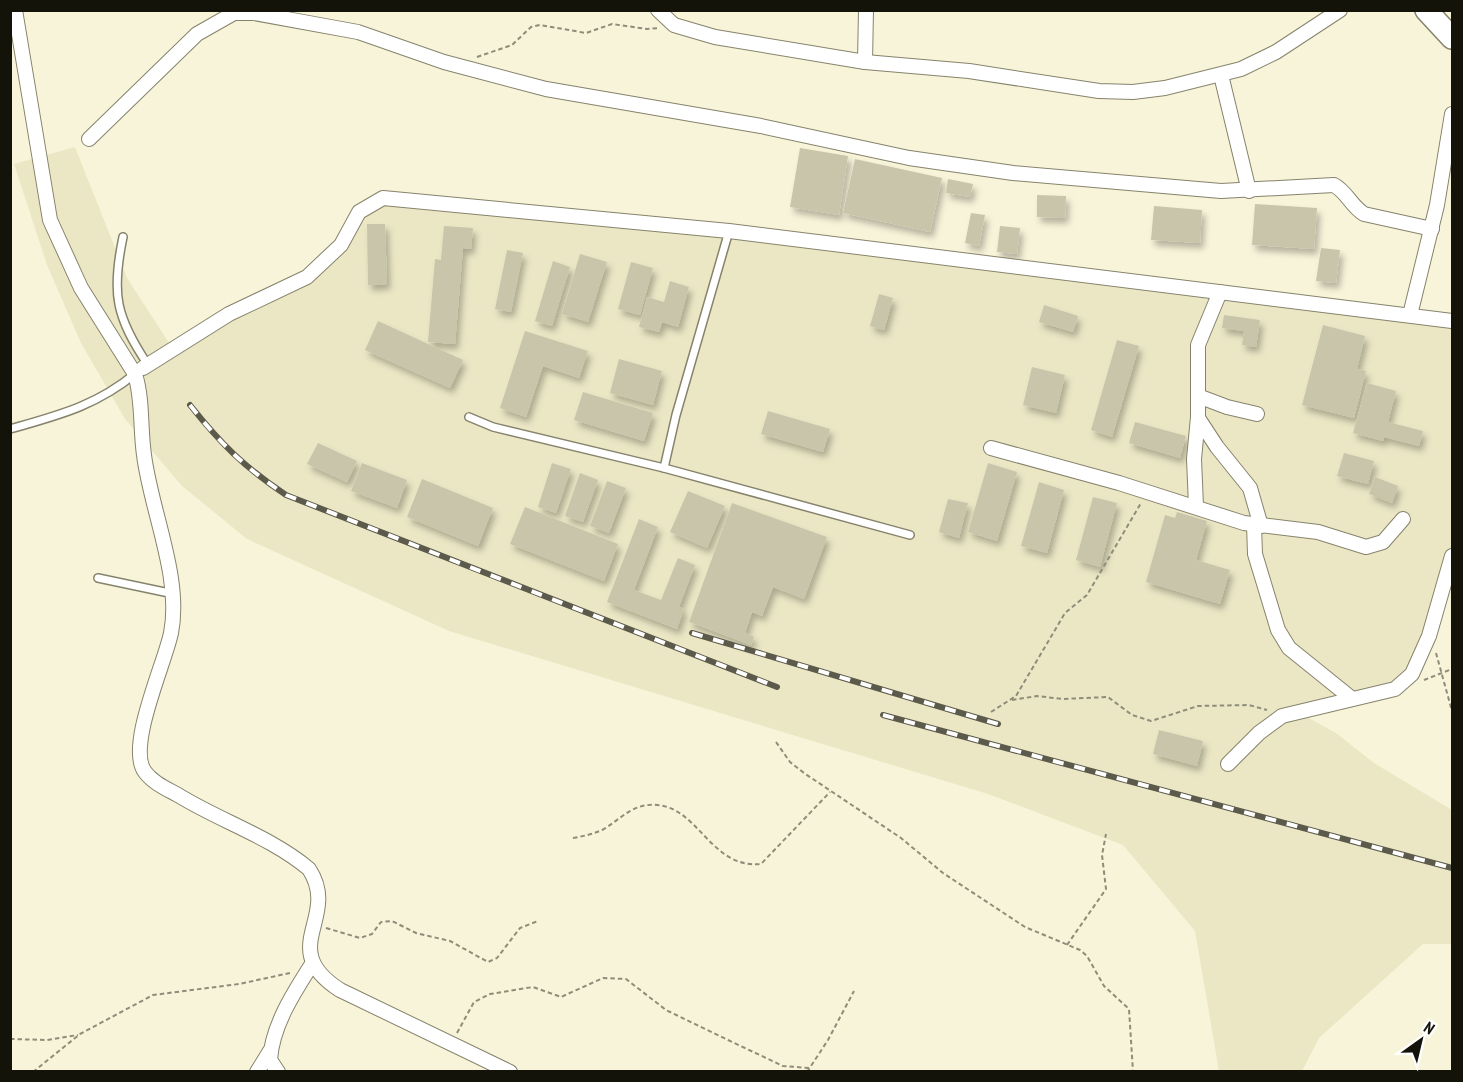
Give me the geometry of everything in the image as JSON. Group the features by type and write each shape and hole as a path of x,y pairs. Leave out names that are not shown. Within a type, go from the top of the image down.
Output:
{"highway":[{"path":"1426,10 1452,39"}],"street":[{"path":"15,10 50,220 81,288 142,369 140,390 144,455 174,594 171,635 141,736 140,761 143,770 151,779 182,798 309,869 317,886 318,904 309,968 282,1017 271,1050 270,1060 278,1071"},
{"path":"658,10 674,25 715,37 866,62 969,71 1099,92 1132,92 1166,88 1221,75 1276,52 1341,10"},
{"path":"866,10 866,62"},
{"path":"89,138 197,34 234,12 278,17 357,32 456,64 546,89 761,126 909,158 1013,173 1221,191 1334,185 1343,191 1355,209 1364,214 1432,229"},
{"path":"1221,75 1249,191"},
{"path":"1410,315 1432,229 1452,114"},
{"path":"142,369 229,314 307,277 341,244 359,212 383,198 729,231 1452,321"},
{"path":"1196,506 1194,459 1198,417 1198,345 1220,292"},
{"path":"1198,396 1227,407 1257,414"},
{"path":"1198,417 1216,447 1250,488 1258,525 1256,554 1278,630 1289,648 1351,698"},
{"path":"991,448 1258,525 1318,532 1366,548 1383,542 1403,519"},
{"path":"1228,764 1259,733 1282,716 1395,689 1412,674 1429,636 1452,556"},
{"path":"309,968 340,990 510,1071"},
{"path":"257,1071 271,1050"}],"lane":[{"path":"664,468 676,415 729,231"},
{"path":"10,429 91,403 117,390 142,369 120,314 116,292 117,264 123,237"},
{"path":"469,417 493,427 664,468 910,535"},
{"path":"98,578 174,594"}],"path":[{"path":"456,64 506,48 531,27 540,25 586,33 612,24 647,30 674,25"},
{"path":"1012,700 1065,613 1087,595 1133,514 1148,493"},
{"path":"1429,636 1443,672 1452,711"},
{"path":"991,712 1012,700 1037,696 1063,699 1108,697 1132,715 1151,722 1189,708 1208,705 1249,705 1282,716"},
{"path":"776,742 790,762 830,792 901,838 943,873 1025,927 1088,956 1104,986 1129,1009 1133,1071"},
{"path":"573,838 605,828 629,810 640,806 656,805 680,812 704,838 729,857 761,864 830,792"},
{"path":"1067,945 1106,888 1102,855 1106,834"},
{"path":"314,924 360,938 372,934 381,922 392,921 416,933 458,945 474,957 488,962 497,958 520,928 538,921"},
{"path":"33,1071 80,1034 153,995 239,984 309,968"},
{"path":"451,1043 479,998 533,987 561,997 603,978 615,977 626,979 666,1010 728,1040 783,1065 808,1070 828,1040 854,991"},
{"path":"10,1040 47,1040 80,1034"}],"shaded area":[{"path":"75,147 127,278 173,349 307,277 359,212 383,198 1452,321 1452,556 1429,636 1395,689 1300,713 1336,733 1374,763 1452,810 1452,944 1423,944 1319,1038 1302,1071 1219,1071 1195,931 1123,845 988,794 449,631 247,539 182,486 125,419 81,343 47,265 14,164"}],"building":[{"path":"800,148 848,156 839,215 790,207"},
{"path":"855,159 942,178 930,232 843,213"},
{"path":"948,179 973,184 970,197 946,193"},
{"path":"1037,195 1066,196 1065,218 1037,217"},
{"path":"1255,204 1317,208 1314,249 1252,245"},
{"path":"1154,206 1202,210 1200,243 1151,240"},
{"path":"971,213 985,215 979,246 965,243"},
{"path":"367,224 385,224 387,284 368,285"},
{"path":"444,226 473,228 471,249 463,248 455,344 428,342 435,259 441,260"},
{"path":"1000,226 1020,228 1017,254 997,252"},
{"path":"1321,248 1340,250 1336,283 1316,281"},
{"path":"507,250 523,253 511,312 495,309"},
{"path":"580,254 607,262 588,322 562,314"},
{"path":"553,261 570,267 552,326 535,321"},
{"path":"631,262 653,268 640,315 618,309"},
{"path":"670,281 689,287 678,327 662,322 659,332 639,327 647,297 664,302"},
{"path":"879,294 893,298 884,330 870,326"},
{"path":"1044,305 1078,316 1073,332 1039,322"},
{"path":"1224,315 1260,320 1256,347 1242,345 1244,331 1222,328"},
{"path":"378,321 463,360 450,388 365,350"},
{"path":"1323,325 1365,336 1357,369 1366,371 1354,418 1302,405"},
{"path":"525,331 588,351 579,378 543,366 526,417 500,408"},
{"path":"1117,340 1139,346 1112,437 1091,430"},
{"path":"619,359 662,371 653,405 610,393"},
{"path":"1032,367 1065,375 1056,413 1023,405"},
{"path":"1367,383 1396,391 1388,422 1423,431 1419,446 1384,437 1383,441 1353,433"},
{"path":"583,392 653,413 644,441 574,420"},
{"path":"768,411 830,429 823,452 761,434"},
{"path":"1135,422 1186,436 1180,458 1129,443"},
{"path":"318,443 357,461 347,482 307,464"},
{"path":"1344,453 1374,461 1368,484 1337,476"},
{"path":"362,463 407,480 397,508 351,491"},
{"path":"552,463 571,469 556,513 538,507"},
{"path":"988,463 1017,472 997,541 968,532"},
{"path":"580,473 598,480 583,522 565,516"},
{"path":"1375,477 1398,486 1392,503 1369,494"},
{"path":"422,479 493,508 478,546 407,517"},
{"path":"607,481 626,488 609,533 590,526"},
{"path":"1039,482 1064,490 1047,553 1021,546"},
{"path":"688,491 725,506 707,548 670,532"},
{"path":"1093,497 1117,503 1100,567 1076,560"},
{"path":"948,499 968,503 959,538 939,532"},
{"path":"732,503 827,537 804,599 773,587 762,616 752,612 745,633 754,637 751,645 689,622"},
{"path":"525,507 618,544 604,581 510,544"},
{"path":"1177,512 1207,521 1196,560 1230,570 1220,604 1146,582 1165,515 1175,518"},
{"path":"639,519 658,527 634,590 661,600 678,558 695,565 679,607 684,609 677,629 607,602"},
{"path":"1159,730 1203,741 1197,766 1153,754"}],"railway":[{"path":"190,405 234,454 286,495 777,687"},
{"path":"692,633 998,724"},
{"path":"883,715 1452,868"}]}
